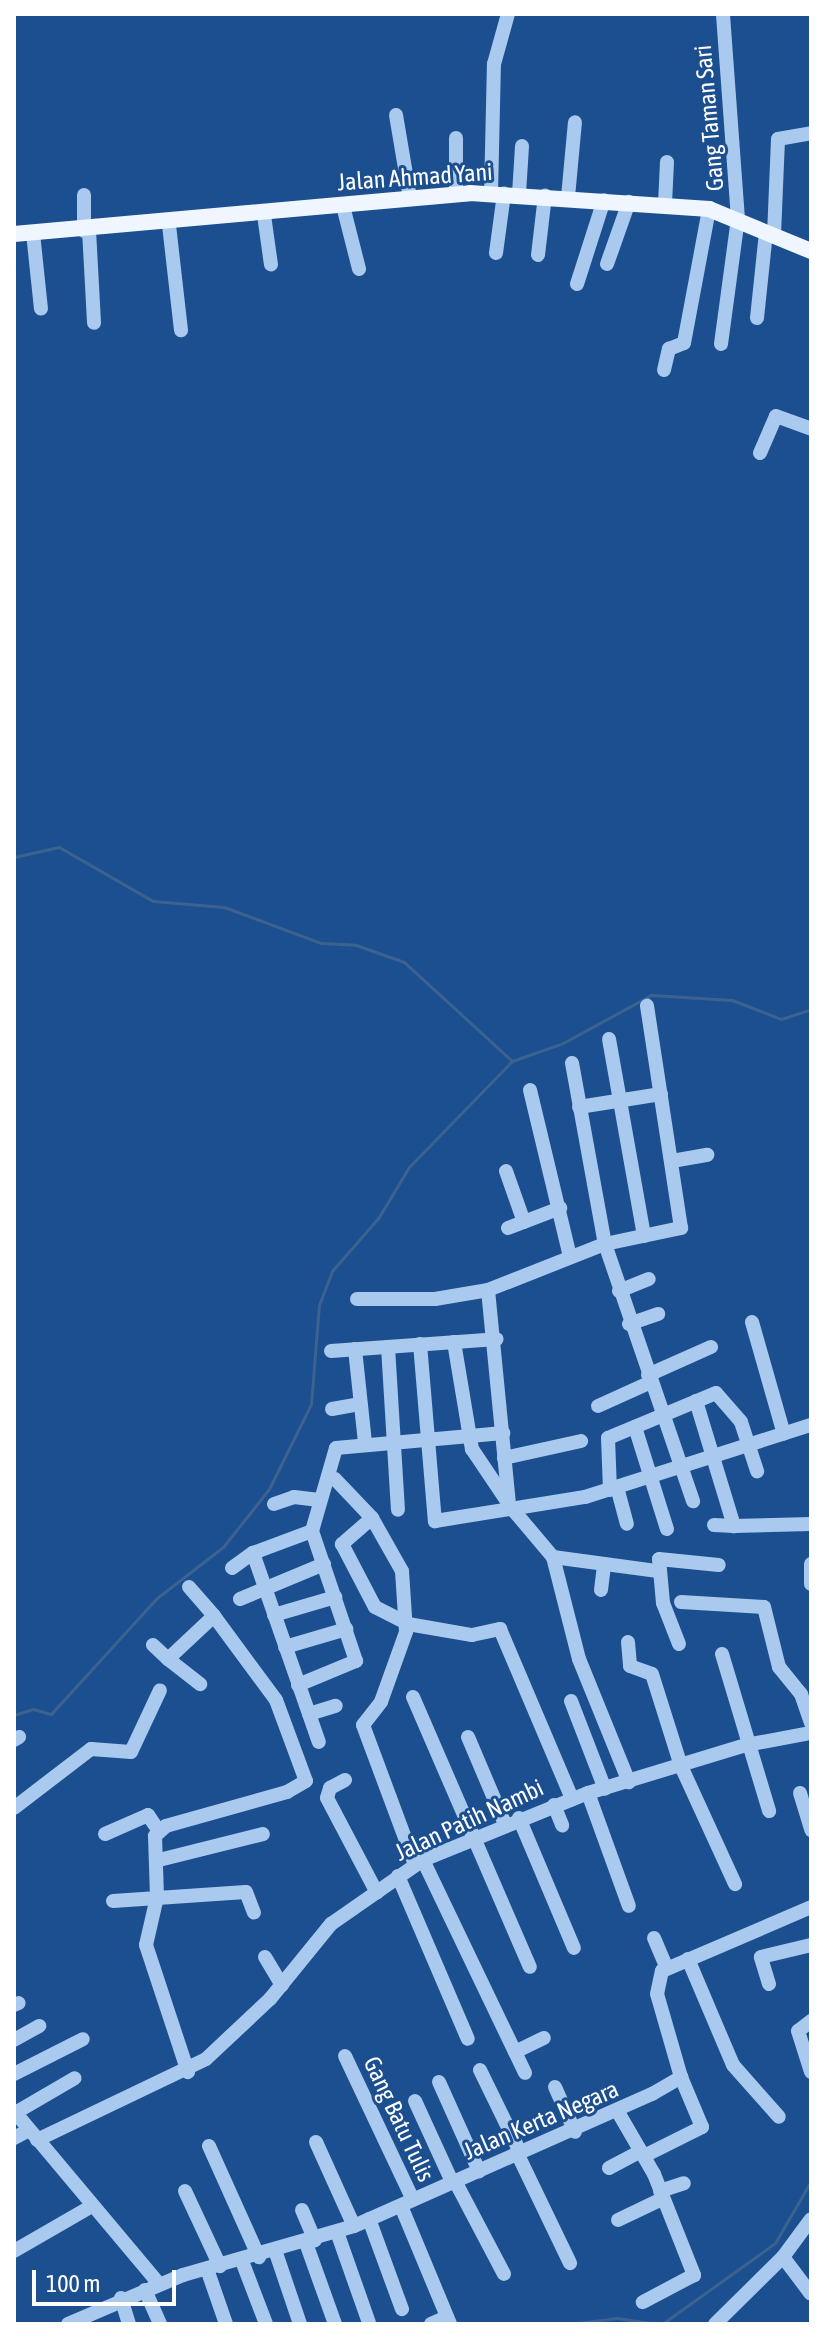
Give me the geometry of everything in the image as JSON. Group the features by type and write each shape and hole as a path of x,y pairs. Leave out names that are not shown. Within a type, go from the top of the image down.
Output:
{"main road":[{"name":"Jalan Ahmad Yani","path":"14,234 169,225 456,194 505,194 709,209 811,251"}],"street":[{"path":"505,194 494,64 508,14"},
{"name":"Gang Taman Sari","path":"721,344 738,219 723,14"},
{"path":"396,115 410,198"},
{"path":"568,197 575,122"},
{"path":"757,318 770,233 777,141 811,133"},
{"path":"456,138 456,194"},
{"path":"496,253 505,194 522,146"},
{"path":"665,204 667,162"},
{"path":"84,195 94,323"},
{"path":"538,255 545,195"},
{"path":"577,284 604,200"},
{"path":"607,264 629,202"},
{"path":"343,206 359,269"},
{"path":"664,370 669,349 684,343 709,209"},
{"path":"264,215 271,265"},
{"path":"169,225 181,330"},
{"path":"33,233 41,309"},
{"path":"760,453 776,416 811,429"},
{"path":"357,1299 435,1299 488,1290 605,1244 681,1228 647,1006"},
{"path":"609,1039 644,1236"},
{"path":"572,1063 605,1244 629,1324 666,1414 693,1501"},
{"path":"530,1090 570,1256"},
{"path":"579,1107 661,1094"},
{"path":"672,1161 707,1155"},
{"path":"506,1171 524,1222"},
{"path":"508,1228 560,1208"},
{"path":"619,1291 649,1279"},
{"path":"488,1290 497,1339 510,1506"},
{"path":"629,1324 658,1314"},
{"path":"752,1322 784,1434"},
{"path":"331,1351 497,1339"},
{"path":"454,1342 467,1432 484,1473 553,1557 579,1659 629,1782"},
{"path":"420,1344 433,1520 614,1489 811,1425"},
{"path":"388,1347 398,1510"},
{"path":"598,1406 711,1347"},
{"path":"355,1349 365,1442"},
{"path":"627,1524 614,1489 605,1442 696,1401 723,1394 749,1445 757,1471"},
{"path":"696,1401 716,1455 734,1526"},
{"path":"332,1409 361,1404"},
{"path":"635,1427 667,1529"},
{"path":"298,1685 355,1663 312,1531 317,1500 336,1448 365,1442 467,1432 503,1433"},
{"path":"504,1458 581,1441"},
{"path":"335,1479 372,1518 402,1571 408,1624 381,1702 363,1725 419,1863 525,2073"},
{"path":"274,1504 294,1497 317,1500"},
{"path":"372,1518 342,1544 378,1612 408,1624 472,1635 500,1629 572,1799"},
{"path":"714,1525 811,1524"},
{"path":"232,1568 253,1553 312,1531"},
{"path":"253,1553 319,1742"},
{"path":"679,1644 656,1571 663,1555 719,1565"},
{"path":"553,1557 656,1571"},
{"path":"240,1599 264,1585 324,1564"},
{"path":"601,1590 604,1564"},
{"path":"811,1564 811,1584"},
{"path":"158,1830 301,1788 306,1781 276,1700 189,1587"},
{"path":"274,1615 335,1597"},
{"path":"681,1602 764,1607 779,1667 801,1694 811,1723"},
{"path":"168,1659 214,1616"},
{"path":"285,1647 346,1629"},
{"path":"628,1642 630,1666 652,1674 681,1766 735,1884"},
{"path":"153,1645 200,1684"},
{"path":"722,1654 746,1745 769,1811"},
{"path":"14,1808 91,1749 131,1752 160,1690"},
{"path":"413,1697 530,1967"},
{"path":"571,1701 605,1789"},
{"path":"309,1714 336,1706"},
{"name":"Jalan Patih Nambi","path":"14,2138 33,2135 188,2072 282,1985 328,1927 419,1863 512,1821 588,1793 746,1745 811,1733"},
{"path":"468,1737 574,1948"},
{"path":"345,1780 327,1791 327,1798 377,1893"},
{"path":"588,1793 629,1906"},
{"path":"800,1793 811,1830"},
{"path":"554,1805 562,1825"},
{"path":"105,1834 145,1815 158,1830 157,1897 146,1945 188,2072"},
{"path":"159,1860 263,1834"},
{"path":"398,1876 468,2039"},
{"path":"113,1901 246,1892 254,1913"},
{"path":"666,1966 811,1907"},
{"path":"609,2168 694,2131 702,2123 681,2077 656,1988 666,1966 654,1938"},
{"path":"769,1984 761,1957 811,1945"},
{"path":"265,1957 282,1985"},
{"path":"688,1959 733,2065 779,2117"},
{"path":"811,2021 798,2031 811,2072"},
{"path":"14,2040 39,2026"},
{"path":"515,2052 544,2038"},
{"path":"14,2074 83,2039"},
{"name":"Gang Batu Tulis","path":"345,2056 407,2203 448,2321"},
{"path":"480,2070 570,2263"},
{"name":"Jalan Kerta Negara","path":"64,2323 152,2287 276,2253 354,2226 453,2181 575,2132 681,2077"},
{"path":"75,2078 14,2112 92,2206 152,2287 160,2324"},
{"path":"439,2082 479,2171"},
{"path":"555,2087 575,2132"},
{"path":"415,2101 453,2181 504,2274"},
{"path":"618,2112 642,2153 693,2273 643,2302"},
{"path":"316,2142 354,2226"},
{"path":"209,2146 259,2257"},
{"path":"618,2220 684,2183"},
{"path":"185,2191 214,2268 226,2324"},
{"path":"14,2251 92,2206"},
{"path":"302,2210 335,2324"},
{"path":"369,2219 402,2309"},
{"path":"715,2324 783,2257 811,2219"},
{"path":"337,2232 369,2323"},
{"path":"276,2253 300,2324"},
{"path":"783,2257 811,2294"},
{"path":"242,2261 266,2324"},
{"path":"121,2298 129,2324"},
{"path":"431,2324 448,2321"}],"waterway":[{"path":"14,857 59,847 153,901 224,907 321,943 356,945 404,962 512,1061 563,1043 651,995 732,1000 781,1019 811,1009"},
{"path":"14,1715 33,1709 51,1714 157,1598 223,1547 269,1489 311,1404 319,1305 332,1271 379,1217 409,1167 512,1061"},
{"path":"662,2324 775,2243 811,2181"},
{"path":"569,2324 617,2318 657,2324"}]}
